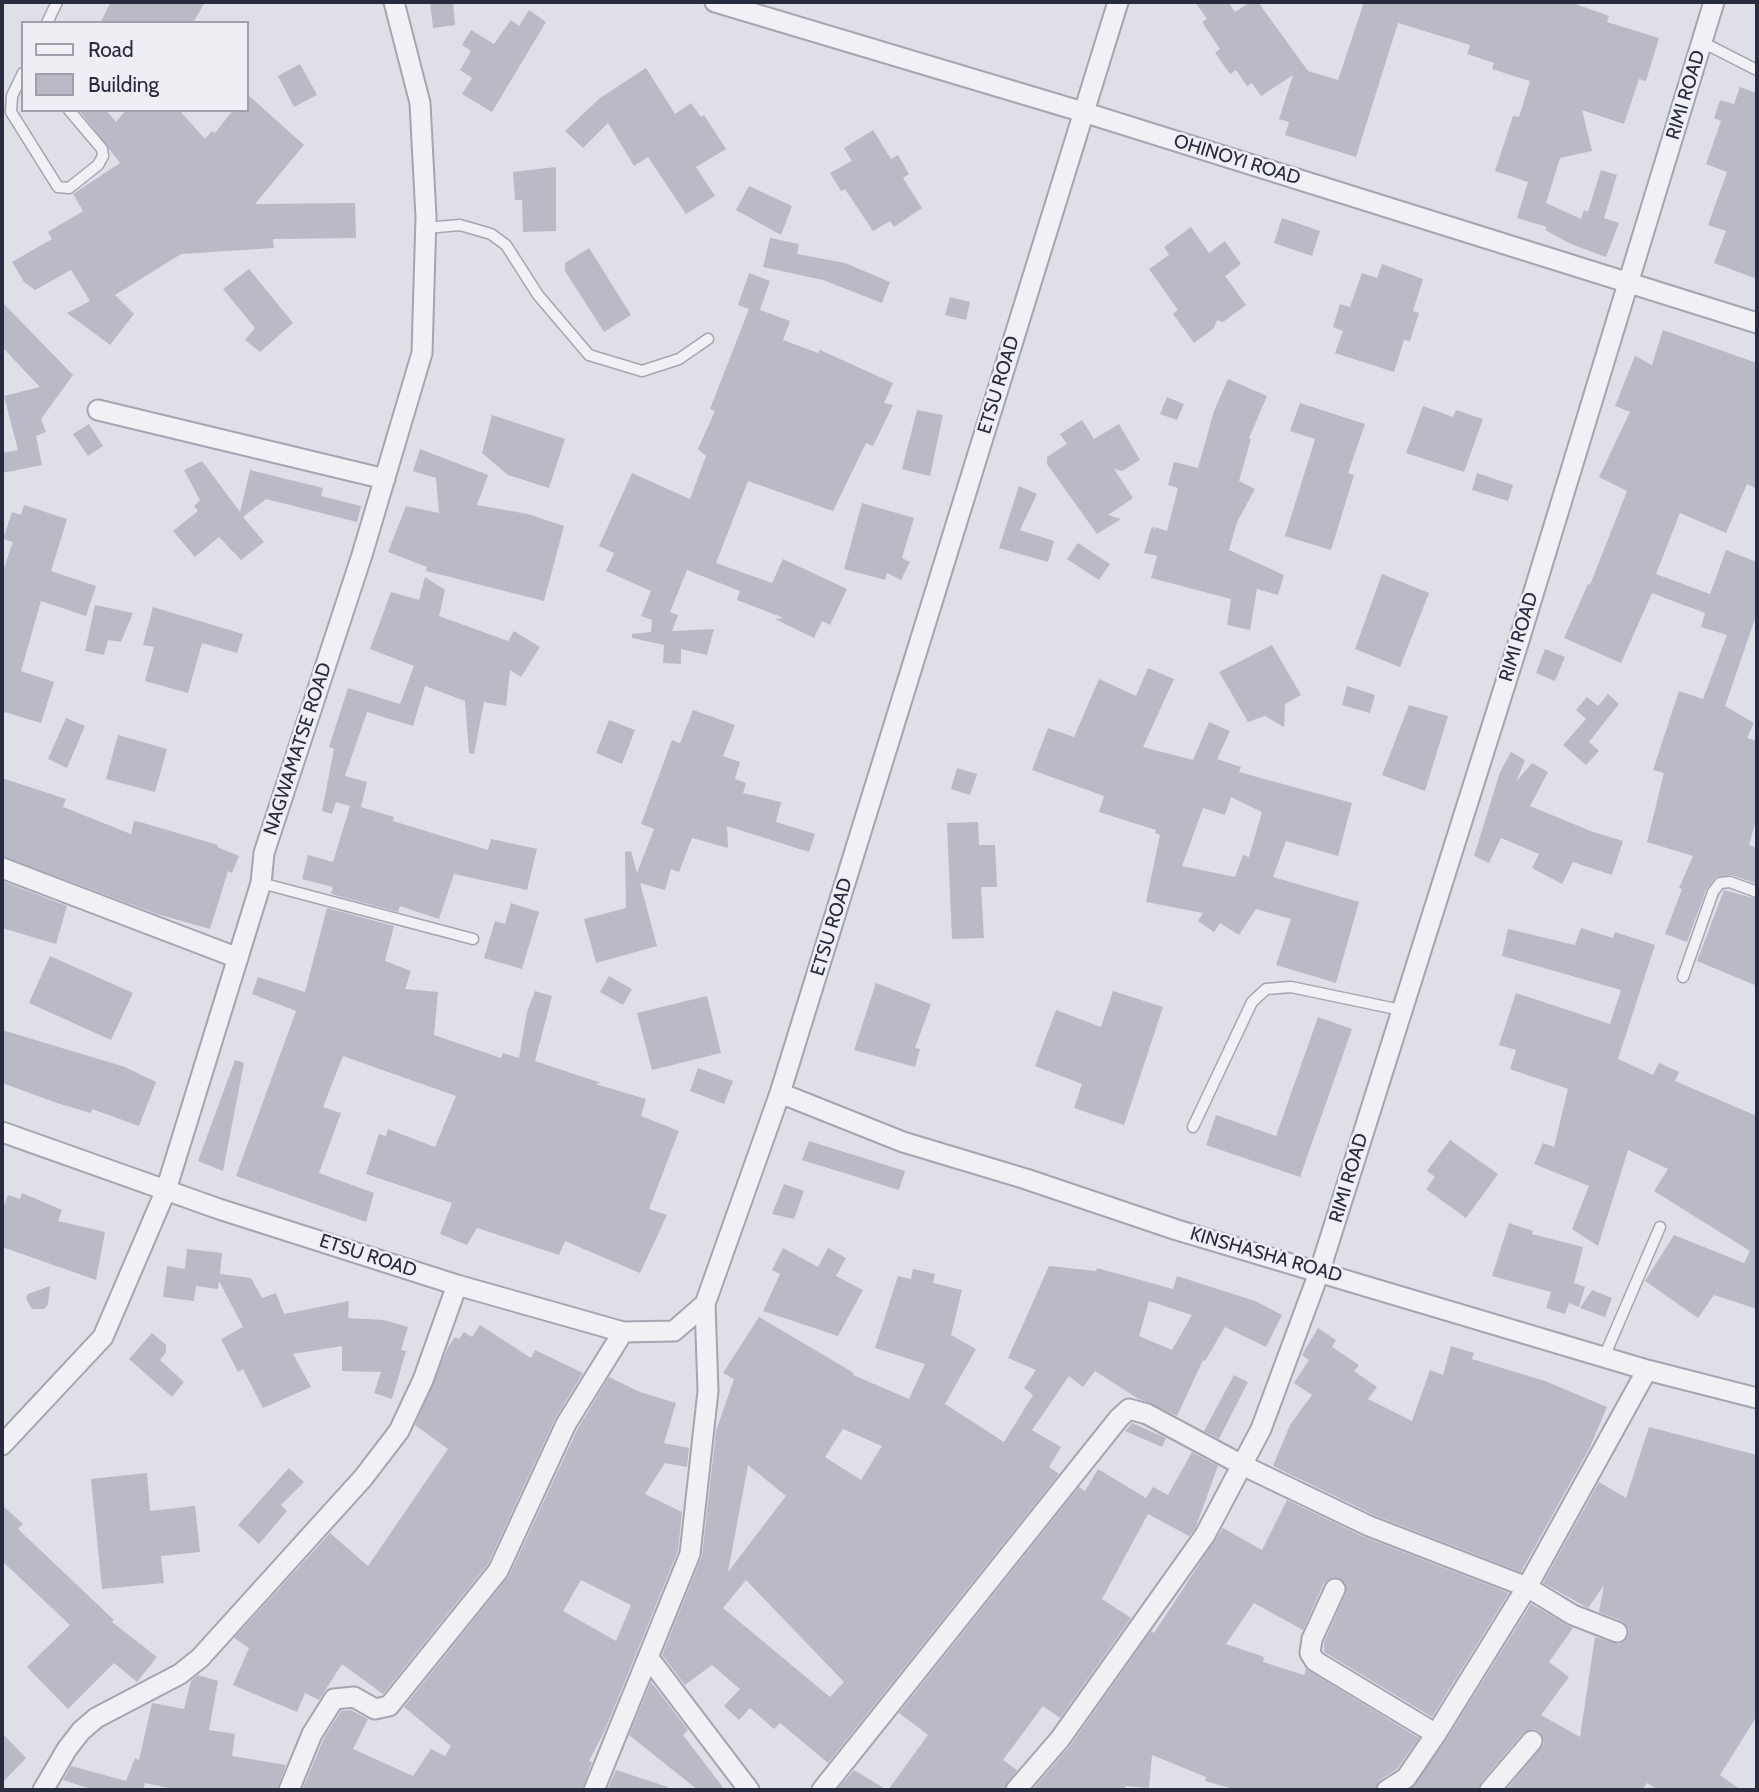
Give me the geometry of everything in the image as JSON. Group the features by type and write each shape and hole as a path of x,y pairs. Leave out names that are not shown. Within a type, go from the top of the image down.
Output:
{"street":[{"name":"NAGWAMATSE ROAD","path":"2,1445 103,1337 166,1190 261,883 264,853 385,479 422,353 426,228 420,103 394,2"},
{"name":"OHINOYI ROAD","path":"715,2 1083,112 1757,323"},
{"name":"ETSU ROAD","path":"2,1132 166,1190 457,1285 623,1332 674,1331 705,1304 780,1093 1118,2"},
{"name":"RIMI ROAD","path":"1016,1790 1060,1739 1205,1535 1261,1429 1320,1270 1714,2"},
{"path":"98,410 385,479"},
{"path":"2,868 238,958"},
{"name":"KINSHASHA ROAD","path":"780,1093 903,1142 1026,1179 1177,1230 1320,1270 1647,1370 1757,1398"},
{"path":"43,1790 81,1731 96,1718 180,1674 200,1658 363,1478 399,1432 423,1380 457,1285"},
{"path":"594,1790 690,1554 708,1391 705,1304"},
{"path":"289,1790 312,1734 334,1699 354,1697 375,1709 389,1706 498,1571 566,1424 623,1332"},
{"path":"1387,1790 1412,1784 1436,1734 1527,1587 1647,1370"},
{"path":"821,1790 1119,1418 1129,1409 1147,1414 1242,1465 1370,1526 1527,1587 1573,1615 1617,1632"},
{"path":"1335,1589 1312,1639 1310,1653 1315,1661 1436,1734"},
{"path":"648,1657 749,1790"},
{"path":"1490,1790 1532,1741"}],"lane":[{"path":"48,21 57,2"},
{"path":"1702,42 1757,70"},
{"path":"21,77 12,96 11,112 58,187 69,188 99,164 103,156 102,149 71,112"},
{"path":"426,228 460,225 491,234 506,246 538,295 589,355 642,371 680,359 708,339"},
{"path":"1683,977 1713,892 1720,883 1730,882 1757,892"},
{"path":"261,883 473,939"},
{"path":"1193,1127 1252,1002 1266,989 1291,988 1401,1010"},
{"path":"1604,1357 1660,1227"}],"building":[{"path":"111,2 205,2 194,21 101,21"},
{"path":"430,2 453,2 455,25 433,28"},
{"path":"1195,2 1228,2 1235,12 1250,2 1258,2 1308,71 1338,80 1364,2 1570,2 1609,16 1607,22 1659,38 1646,81 1639,79 1624,124 1582,110 1592,151 1560,158 1546,203 1581,219 1584,210 1588,212 1601,170 1617,175 1604,218 1619,223 1606,257 1571,244 1545,230 1547,227 1517,218 1528,182 1495,171 1513,116 1519,117 1530,81 1492,69 1494,63 1467,54 1470,45 1398,23 1356,157 1285,135 1289,122 1279,119 1293,75 1261,96 1252,83 1247,86 1236,70 1230,74 1215,53 1220,49 1202,22 1207,19"},
{"path":"529,10 546,22 492,112 462,94 472,78 460,70 471,51 462,45 471,30 494,44 511,20 519,26"},
{"path":"300,64 317,95 294,107 278,76"},
{"path":"646,68 675,114 691,103 701,117 704,115 726,149 696,167 715,196 686,214 648,157 634,166 608,123 583,148 565,131 600,98"},
{"path":"1740,87 1757,93 1757,279 1714,263 1726,231 1708,225 1727,172 1706,164 1721,121 1714,118 1720,100 1734,104"},
{"path":"248,95 304,145 255,204 355,203 356,238 273,239 274,248 181,254 115,295 134,314 110,345 67,313 90,301 71,270 35,290 24,282 12,262 52,239 48,232 83,211 73,194 120,163 81,112 108,112 116,122 124,112 181,112 205,139 212,131 215,133 231,112 248,112"},
{"path":"873,130 891,159 898,155 909,174 903,178 922,208 894,227 890,221 873,231 845,189 841,191 830,173 852,161 844,148"},
{"path":"556,167 556,231 523,232 522,200 515,200 513,172"},
{"path":"749,186 792,206 781,235 736,210"},
{"path":"1282,218 1320,231 1312,256 1274,243"},
{"path":"1191,227 1209,253 1225,241 1241,264 1225,276 1246,305 1223,322 1217,320 1214,328 1194,343 1173,314 1178,310 1149,269 1169,255 1164,247"},
{"path":"770,238 799,244 797,254 845,263 890,282 882,303 823,280 763,267"},
{"path":"589,248 631,315 604,332 565,271 565,263"},
{"path":"1382,264 1423,279 1413,311 1419,313 1410,341 1404,340 1394,372 1335,353 1343,331 1333,327 1340,304 1350,307 1362,273 1377,278"},
{"path":"249,269 293,323 260,352 245,340 255,328 223,289"},
{"path":"749,273 770,281 760,310 790,321 783,340 818,353 820,350 893,383 884,403 893,405 873,446 866,443 833,511 748,481 716,563 772,583 783,559 847,589 830,625 822,621 814,638 775,619 784,618 737,600 740,591 687,570 670,612 678,615 672,631 714,629 707,655 681,649 681,664 663,663 664,645 632,638 632,634 651,632 652,620 641,616 651,591 606,571 614,553 599,546 632,473 690,499 706,456 698,449 715,411 710,409 749,309 738,305"},
{"path":"950,297 970,302 966,320 945,315"},
{"path":"2,302 73,375 41,419 46,432 36,436 42,465 2,473 2,453 18,450 4,396 40,387 2,347"},
{"path":"1663,330 1757,363 1757,489 1747,484 1726,533 1680,513 1656,574 1710,594 1726,550 1757,562 1757,613 1725,706 1754,723 1747,738 1757,741 1757,817 1749,845 1757,848 1757,884 1732,875 1716,877 1706,890 1687,942 1665,934 1682,889 1679,888 1693,856 1647,842 1664,773 1653,770 1679,691 1703,699 1727,635 1701,627 1705,613 1652,593 1621,663 1564,638 1588,584 1590,585 1627,491 1599,477 1630,412 1615,406 1635,356 1652,365"},
{"path":"1228,379 1267,396 1249,438 1251,439 1239,481 1255,489 1237,522 1229,550 1284,575 1278,595 1257,589 1250,630 1227,625 1231,599 1151,578 1157,556 1144,553 1152,526 1154,530 1155,527 1167,531 1178,488 1168,485 1174,462 1198,468 1214,411"},
{"path":"1167,397 1184,404 1177,420 1160,414"},
{"path":"1300,403 1365,424 1348,473 1354,475 1331,550 1285,536 1315,439 1290,431"},
{"path":"1423,406 1453,417 1456,410 1483,419 1464,472 1406,453"},
{"path":"917,410 943,415 930,476 902,469"},
{"path":"492,415 565,439 549,488 508,475 482,453"},
{"path":"1082,420 1094,439 1119,424 1140,460 1122,471 1114,469 1133,498 1108,515 1121,519 1097,534 1047,464 1047,457 1067,444 1060,434"},
{"path":"89,424 103,446 88,456 73,434"},
{"path":"420,449 488,475 477,505 528,514 564,526 544,601 426,571 427,567 388,552 406,506 439,513 436,478 413,471"},
{"path":"202,461 240,512 250,470 323,488 321,496 361,506 357,522 266,499 243,517 264,542 241,560 219,537 195,557 173,531 198,511 194,506 200,500 184,470"},
{"path":"1477,473 1513,485 1508,501 1472,490"},
{"path":"1019,486 1037,494 1020,530 1054,541 1048,562 999,548"},
{"path":"862,503 914,518 902,558 910,562 901,580 887,573 885,580 844,569"},
{"path":"24,505 67,519 51,571 96,586 86,616 41,601 21,671 54,682 41,723 5,712 2,716 2,573 13,542 3,539 12,512 21,515"},
{"path":"1078,543 1110,564 1099,580 1067,559"},
{"path":"1382,574 1429,593 1400,667 1355,649"},
{"path":"425,577 445,590 439,616 508,641 514,631 540,647 521,677 510,670 506,706 484,702 474,754 469,753 465,701 425,686 413,726 367,712 345,776 367,782 361,807 394,817 393,821 488,850 491,839 537,849 527,890 454,874 439,919 400,906 398,912 331,894 333,887 302,879 308,855 333,862 350,806 336,802 332,814 322,811 334,749 329,747 348,688 400,704 414,666 370,649 391,592 419,600"},
{"path":"95,605 133,613 121,642 108,640 104,655 85,651"},
{"path":"153,607 243,634 237,653 202,643 188,693 145,681 154,647 143,645"},
{"path":"1272,645 1301,695 1285,704 1284,727 1265,716 1248,722 1219,672"},
{"path":"1545,649 1565,657 1555,681 1536,673"},
{"path":"1148,668 1174,679 1143,747 1193,760 1209,722 1230,731 1217,759 1241,767 1239,772 1352,803 1338,856 1286,841 1273,877 1359,902 1336,983 1276,965 1291,919 1256,909 1239,935 1220,923 1214,932 1198,921 1203,913 1146,902 1160,835 1155,833 1156,830 1099,812 1104,796 1032,770 1048,728 1074,737 1099,679 1136,696","holes":["1231,797 1262,812 1249,857 1243,855 1235,877 1182,866 1203,808 1225,815"]},
{"path":"1347,686 1375,695 1370,713 1342,705"},
{"path":"1608,694 1619,704 1589,742 1599,751 1586,765 1563,745 1586,719 1576,710 1587,697 1598,706"},
{"path":"1409,705 1448,716 1425,791 1382,775"},
{"path":"693,710 735,725 723,756 740,762 735,779 746,783 743,793 781,802 776,822 815,834 809,852 727,826 728,848 692,838 679,872 671,869 665,890 640,883 657,946 596,963 584,919 626,908 625,852 631,851 637,873 654,829 641,824 672,740 680,743"},
{"path":"66,718 85,726 67,768 48,759"},
{"path":"609,720 635,730 622,764 596,753"},
{"path":"118,735 167,749 155,792 106,779"},
{"path":"1511,752 1525,760 1516,782 1532,763 1548,772 1530,806 1593,832 1623,841 1612,875 1573,862 1562,884 1532,868 1539,854 1501,838 1489,863 1474,856 1500,772"},
{"path":"957,768 977,774 970,795 951,789"},
{"path":"2,778 66,799 63,807 131,834 134,821 140,822 218,845 217,847 239,856 232,873 228,871 210,929 157,914 2,856"},
{"path":"978,822 979,845 995,845 997,887 981,887 984,938 952,939 947,823"},
{"path":"2,881 67,906 56,944 2,928"},
{"path":"1724,890 1757,899 1757,986 1697,961"},
{"path":"511,903 539,912 522,969 484,958 495,921 505,924"},
{"path":"327,908 394,926 385,961 411,971 405,989 438,992 434,1035 501,1058 503,1053 519,1058 527,1012 535,991 552,996 535,1061 601,1083 595,1084 646,1099 641,1116 679,1131 649,1209 667,1215 640,1273 565,1241 559,1255 477,1228 467,1245 440,1234 452,1203 366,1174 379,1134 386,1136 388,1129 435,1147 456,1096 343,1056 323,1107 341,1113 319,1173 374,1193 366,1222 236,1176 296,1011 252,994 258,977 305,992"},
{"path":"1581,928 1613,938 1615,932 1655,945 1618,1059 1653,1075 1659,1063 1679,1072 1675,1081 1757,1116 1757,1309 1714,1295 1698,1318 1645,1281 1674,1235 1744,1263 1750,1251 1654,1191 1668,1169 1628,1150 1598,1246 1572,1229 1589,1186 1534,1164 1543,1143 1554,1147 1568,1089 1510,1069 1516,1050 1499,1045 1516,993 1610,1024 1621,990 1502,956 1508,929 1575,945"},
{"path":"50,956 133,993 111,1040 29,1003"},
{"path":"609,976 632,989 623,1005 600,992"},
{"path":"876,983 931,1004 915,1048 920,1049 915,1067 854,1050"},
{"path":"1113,991 1163,1007 1124,1125 1074,1108 1082,1084 1035,1066 1056,1010 1101,1027"},
{"path":"707,996 721,1053 652,1070 637,1013"},
{"path":"1318,1017 1352,1029 1300,1177 1206,1145 1216,1115 1276,1136"},
{"path":"2,1030 125,1067 156,1082 139,1126 92,1109 91,1113 57,1103 2,1083"},
{"path":"235,1060 244,1063 223,1171 198,1161"},
{"path":"698,1068 733,1081 724,1104 690,1091"},
{"path":"1450,1140 1498,1174 1466,1218 1426,1189 1435,1177 1427,1171"},
{"path":"809,1141 905,1171 899,1190 802,1160"},
{"path":"784,1184 804,1191 794,1219 772,1214"},
{"path":"22,1193 62,1210 58,1221 105,1232 96,1280 2,1247 2,1210 8,1195 20,1199"},
{"path":"1509,1223 1533,1231 1532,1234 1583,1247 1574,1283 1585,1287 1579,1307 1569,1303 1565,1314 1546,1308 1551,1292 1492,1276"},
{"path":"783,1248 818,1267 828,1248 846,1258 836,1276 863,1290 838,1336 763,1311 780,1274 772,1270"},
{"path":"187,1249 222,1253 220,1274 251,1278 262,1298 276,1293 284,1314 349,1301 348,1318 384,1320 408,1327 401,1350 406,1351 392,1399 374,1393 381,1372 342,1371 342,1346 293,1354 311,1387 263,1408 243,1369 238,1372 221,1339 243,1327 219,1281 218,1289 196,1286 194,1301 163,1297 167,1266 185,1269"},
{"path":"1049,1266 1096,1271 1097,1268 1173,1289 1177,1276 1255,1301 1282,1315 1266,1347 1225,1327 1205,1361 1203,1360 1177,1416 1137,1398 1095,1371 1083,1387 1069,1376 1032,1430 1061,1447 1049,1467 1059,1474 828,1763 780,1723 774,1729 750,1708 739,1720 724,1706 740,1689 712,1665 685,1685 662,1655 702,1556 716,1431 734,1379 723,1373 759,1317 854,1373 853,1375 909,1399 925,1364 875,1348 898,1276 911,1279 913,1269 935,1274 933,1283 962,1290 951,1335 976,1349 945,1404 1004,1442 1033,1395 1024,1388 1036,1370 1008,1358","holes":["1149,1301 1192,1315 1172,1350 1139,1336","843,1429 882,1446 861,1480 825,1457","748,1465 786,1496 728,1572","746,1580 844,1682 830,1697 723,1608"]},
{"path":"50,1286 48,1304 44,1309 32,1309 26,1299 28,1294"},
{"path":"1592,1290 1612,1298 1605,1317 1580,1308"},
{"path":"480,1325 531,1358 535,1350 583,1373 555,1419 488,1564 383,1694 342,1664 319,1700 305,1693 297,1712 233,1685 249,1648 234,1638 330,1533 368,1566 448,1449 415,1425 448,1347 455,1337 459,1339 464,1332 472,1337"},
{"path":"1318,1328 1336,1340 1332,1347 1359,1365 1354,1371 1377,1387 1368,1399 1412,1421 1430,1370 1443,1375 1451,1346 1474,1353 1472,1359 1545,1381 1607,1407 1590,1447 1521,1572 1374,1515 1273,1466 1290,1425 1312,1395 1294,1383 1309,1360 1302,1355"},
{"path":"152,1333 166,1345 166,1352 160,1360 184,1382 172,1397 129,1359"},
{"path":"1234,1375 1248,1382 1219,1439 1204,1431"},
{"path":"609,1377 640,1392 676,1403 664,1443 689,1448 687,1467 665,1463 645,1494 682,1512 678,1551 605,1730 589,1761 592,1762 582,1790 302,1790 325,1736 341,1711 351,1710 368,1719 353,1749 413,1776 431,1749 445,1756 451,1746 404,1707 509,1576 577,1430","holes":["581,1580 631,1605 616,1641 563,1611"]},
{"path":"1132,1423 1166,1438 1162,1447 1125,1431"},
{"path":"1649,1427 1757,1455 1757,1716 1720,1775 1741,1790 1658,1790 1647,1783 1642,1790 1506,1790 1544,1744 1540,1732 1534,1729 1523,1733 1481,1782 1478,1790 1410,1790 1446,1740 1531,1604 1573,1628 1549,1662 1569,1677 1541,1715 1580,1737 1595,1637 1620,1644 1628,1637 1629,1629 1622,1621 1599,1612 1604,1585 1588,1608 1543,1583 1599,1482 1626,1498"},
{"path":"1192,1452 1218,1466 1195,1529 1189,1536 1148,1514 1102,1599 1131,1618 1060,1718 1043,1706 1003,1760 1017,1770 1004,1790 888,1790 928,1735 899,1713 1079,1487 1085,1491 1098,1469 1146,1498 1153,1487 1168,1495"},
{"path":"289,1468 304,1482 281,1505 287,1511 259,1544 238,1525"},
{"path":"147,1473 150,1511 195,1506 200,1552 161,1556 164,1583 102,1589 91,1479"},
{"path":"1287,1500 1364,1537 1509,1593 1432,1717 1324,1652 1324,1642 1346,1593 1345,1583 1339,1578 1329,1579 1324,1583 1303,1630 1254,1603 1226,1644 1264,1657 1263,1662 1304,1675 1306,1669 1419,1738 1397,1769 1380,1780 1375,1790 1237,1790 1205,1781 1206,1777 1152,1755 1149,1788 1126,1786 1124,1790 1032,1790 1070,1746 1151,1631 1154,1633 1223,1528 1262,1550"},
{"path":"2,1505 23,1524 18,1529 114,1620 112,1622 157,1657 137,1682 114,1663 68,1709 27,1667 70,1625 2,1561"},
{"path":"198,1675 218,1681 209,1730 235,1734 232,1756 286,1765 277,1790 178,1790 145,1783 143,1790 94,1790 63,1780 71,1766 126,1781 135,1758 139,1760 152,1703 184,1709 191,1681"},
{"path":"651,1682 688,1730 683,1735 725,1790 698,1790 629,1735"},
{"path":"2,1733 26,1758 2,1783"},
{"path":"616,1770 668,1787 667,1790 607,1790"},
{"path":"854,1770 887,1790 837,1790"}]}
